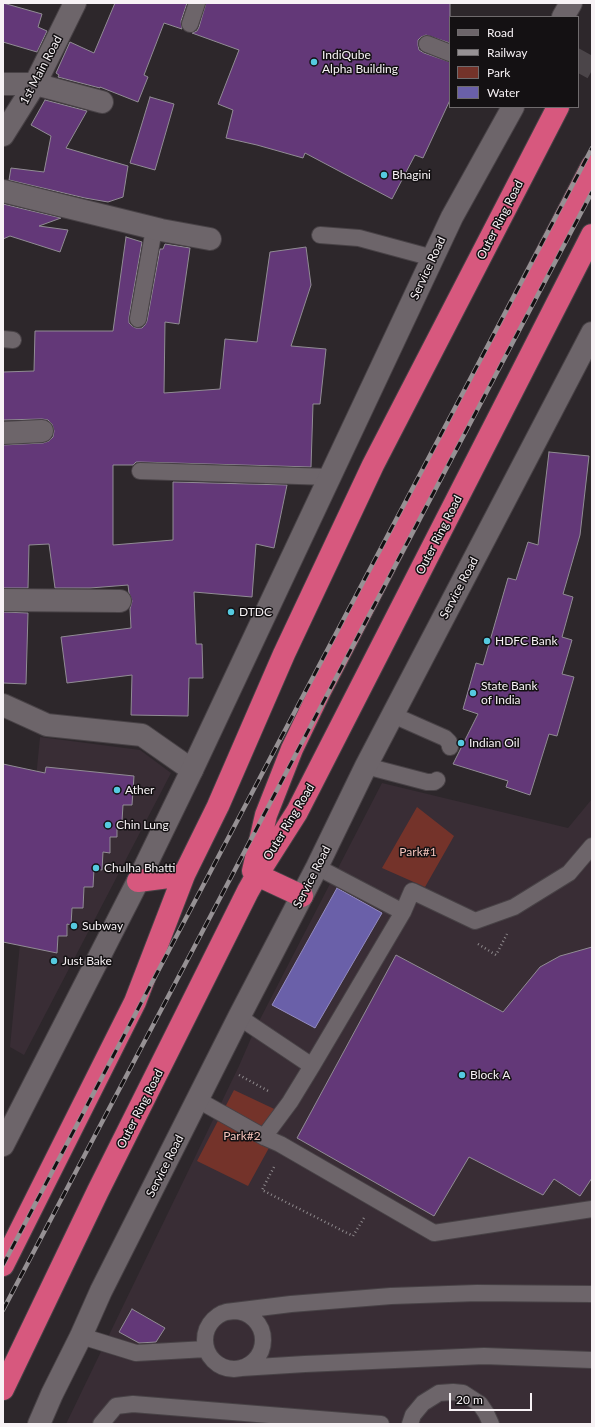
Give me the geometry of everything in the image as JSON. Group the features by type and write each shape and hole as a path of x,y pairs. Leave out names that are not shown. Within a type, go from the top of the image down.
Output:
{"highway":[{"name":"Outer Ring Road","path":"3,1265 135,1002 184,875 218,806 284,654 373,465 557,108"},
{"path":"302,896 253,883 266,815 280,779 320,691 592,166"},
{"name":"Outer Ring Road","path":"3,1389 102,1184 253,883 298,812 592,236"},
{"path":"138,881 184,875"}],"street":[{"name":"1st Main Road","path":"3,135 35,84 76,3"},
{"path":"564,16 571,3"},
{"path":"3,84 35,84 102,102"},
{"name":"Service Road","path":"3,1145 138,881 192,770 452,217 512,108"},
{"path":"3,191 154,229 210,240"},
{"name":"Service Road","path":"39,1424 101,1291 239,1017 317,867 366,766 592,334"},
{"path":"3,433 42,431"},
{"path":"3,600 120,601"},
{"path":"3,705 47,725 142,735 192,770"}],"lane":[{"path":"190,24 198,3"},
{"path":"427,44 449,52"},
{"path":"138,320 154,229"},
{"path":"320,235 359,238 433,258"},
{"path":"140,471 330,477"},
{"path":"393,715 445,738 450,742 450,747"},
{"path":"366,766 427,782 434,782 437,780"},
{"path":"264,1137 290,1102 312,1066 403,912 412,891 475,921 514,907 569,874 592,846"},
{"path":"317,867 403,912"},
{"path":"239,1017 312,1066"},
{"path":"198,1100 264,1137 280,1144 434,1233 592,1209"},
{"path":"592,1294 477,1293 391,1296 291,1304 226,1312 217,1317 209,1325 205,1339 206,1348 216,1363 230,1369 313,1363 484,1356 592,1360"},
{"path":"226,1312 236,1311 251,1316 262,1330 263,1344 261,1351 256,1359 241,1368"},
{"path":"81,1336 136,1353 206,1348"},
{"path":"410,1424 413,1415 423,1403 439,1393 453,1392 463,1394 480,1404 491,1424"},
{"path":"101,1424 116,1406 133,1404 381,1424"}],"shaded area":[{"path":"40,737 140,750 171,773 24,1055 10,1047"},
{"path":"382,783 568,828 592,799 592,1424 66,1424 239,1066 255,1029"}],"green space":[{"name":"Park#1","path":"417,807 454,836 425,887 382,868"},
{"name":"Park#2","path":"234,1090 287,1115 248,1186 197,1161"}],"water":[{"path":"337,888 382,913 315,1028 272,1005"}],"building":[{"path":"3,3 42,14 38,27 47,31 37,52 3,42"},
{"path":"115,3 187,3 181,21 182,29 164,23 144,75 148,77 138,102 100,87 58,77 59,75 56,73 70,42 94,53"},
{"path":"206,3 450,3 449,43 426,35 418,40 419,50 449,62 449,102 423,158 415,155 392,199 305,153 303,158 226,138 233,110 218,104 239,50 192,33 197,31"},
{"path":"150,97 174,104 155,170 130,163"},
{"path":"45,100 87,111 66,148 128,166 123,197 108,202 9,180 11,168 44,172 51,136 31,125"},
{"path":"3,204 61,218 39,226 68,230 60,252 10,236 3,239"},
{"path":"126,237 142,242 129,317 129,323 136,328 142,328 147,321 160,249 163,249 165,244 190,248 179,324 165,322 164,393 220,389 225,339 257,342 270,252 306,247 311,285 291,346 326,349 320,404 313,404 311,467 140,462 136,462 133,465 113,465 113,545 173,540 173,482 287,485 274,548 256,544 252,597 194,592 196,644 202,644 203,678 189,678 188,716 131,715 132,675 67,683 61,637 131,628 130,609 132,601 128,585 90,588 55,588 49,544 29,545 28,588 3,588 3,445 43,443 49,441 53,437 54,431 52,424 48,420 3,420 3,372 34,371 35,331 113,331"},
{"path":"549,452 589,456 580,535 563,594 573,597 562,637 572,640 562,674 574,677 557,736 549,734 530,795 506,787 508,781 453,764 478,714 463,709 476,663 483,665 508,578 516,580 528,542 538,545"},
{"path":"3,612 28,613 26,684 3,683"},
{"path":"3,764 45,773 46,767 134,776 132,805 123,805 122,821 117,821 117,837 110,837 110,853 103,852 102,870 94,869 93,887 84,887 83,908 72,908 71,925 67,924 67,936 58,936 57,953 3,942"},
{"name":"Block A","path":"592,947 592,1178 580,1196 554,1179 543,1195 469,1157 434,1216 297,1138 396,955 503,1012 540,967 560,956"},
{"path":"132,1309 165,1328 156,1342 139,1343 119,1332"}],"tunnel":[{"path":"579,71 592,48"}],"railway":[{"path":"3,1265 592,148"},
{"path":"3,1310 592,192"}],"place":[{"name":"IndiQube Alpha Building","path":"314,62"},
{"name":"Bhagini","path":"384,175"},
{"name":"DTDC","path":"231,612"},
{"name":"HDFC Bank","path":"487,641"},
{"name":"State Bank of India","path":"473,693"},
{"name":"Indian Oil","path":"461,743"},
{"name":"Ather","path":"117,790"},
{"name":"Chin Lung","path":"108,825"},
{"name":"Chulha Bhatti","path":"96,868"},
{"name":"Subway","path":"74,926"},
{"name":"Just Bake","path":"54,961"},
{"name":"Block A","path":"462,1075"}]}
